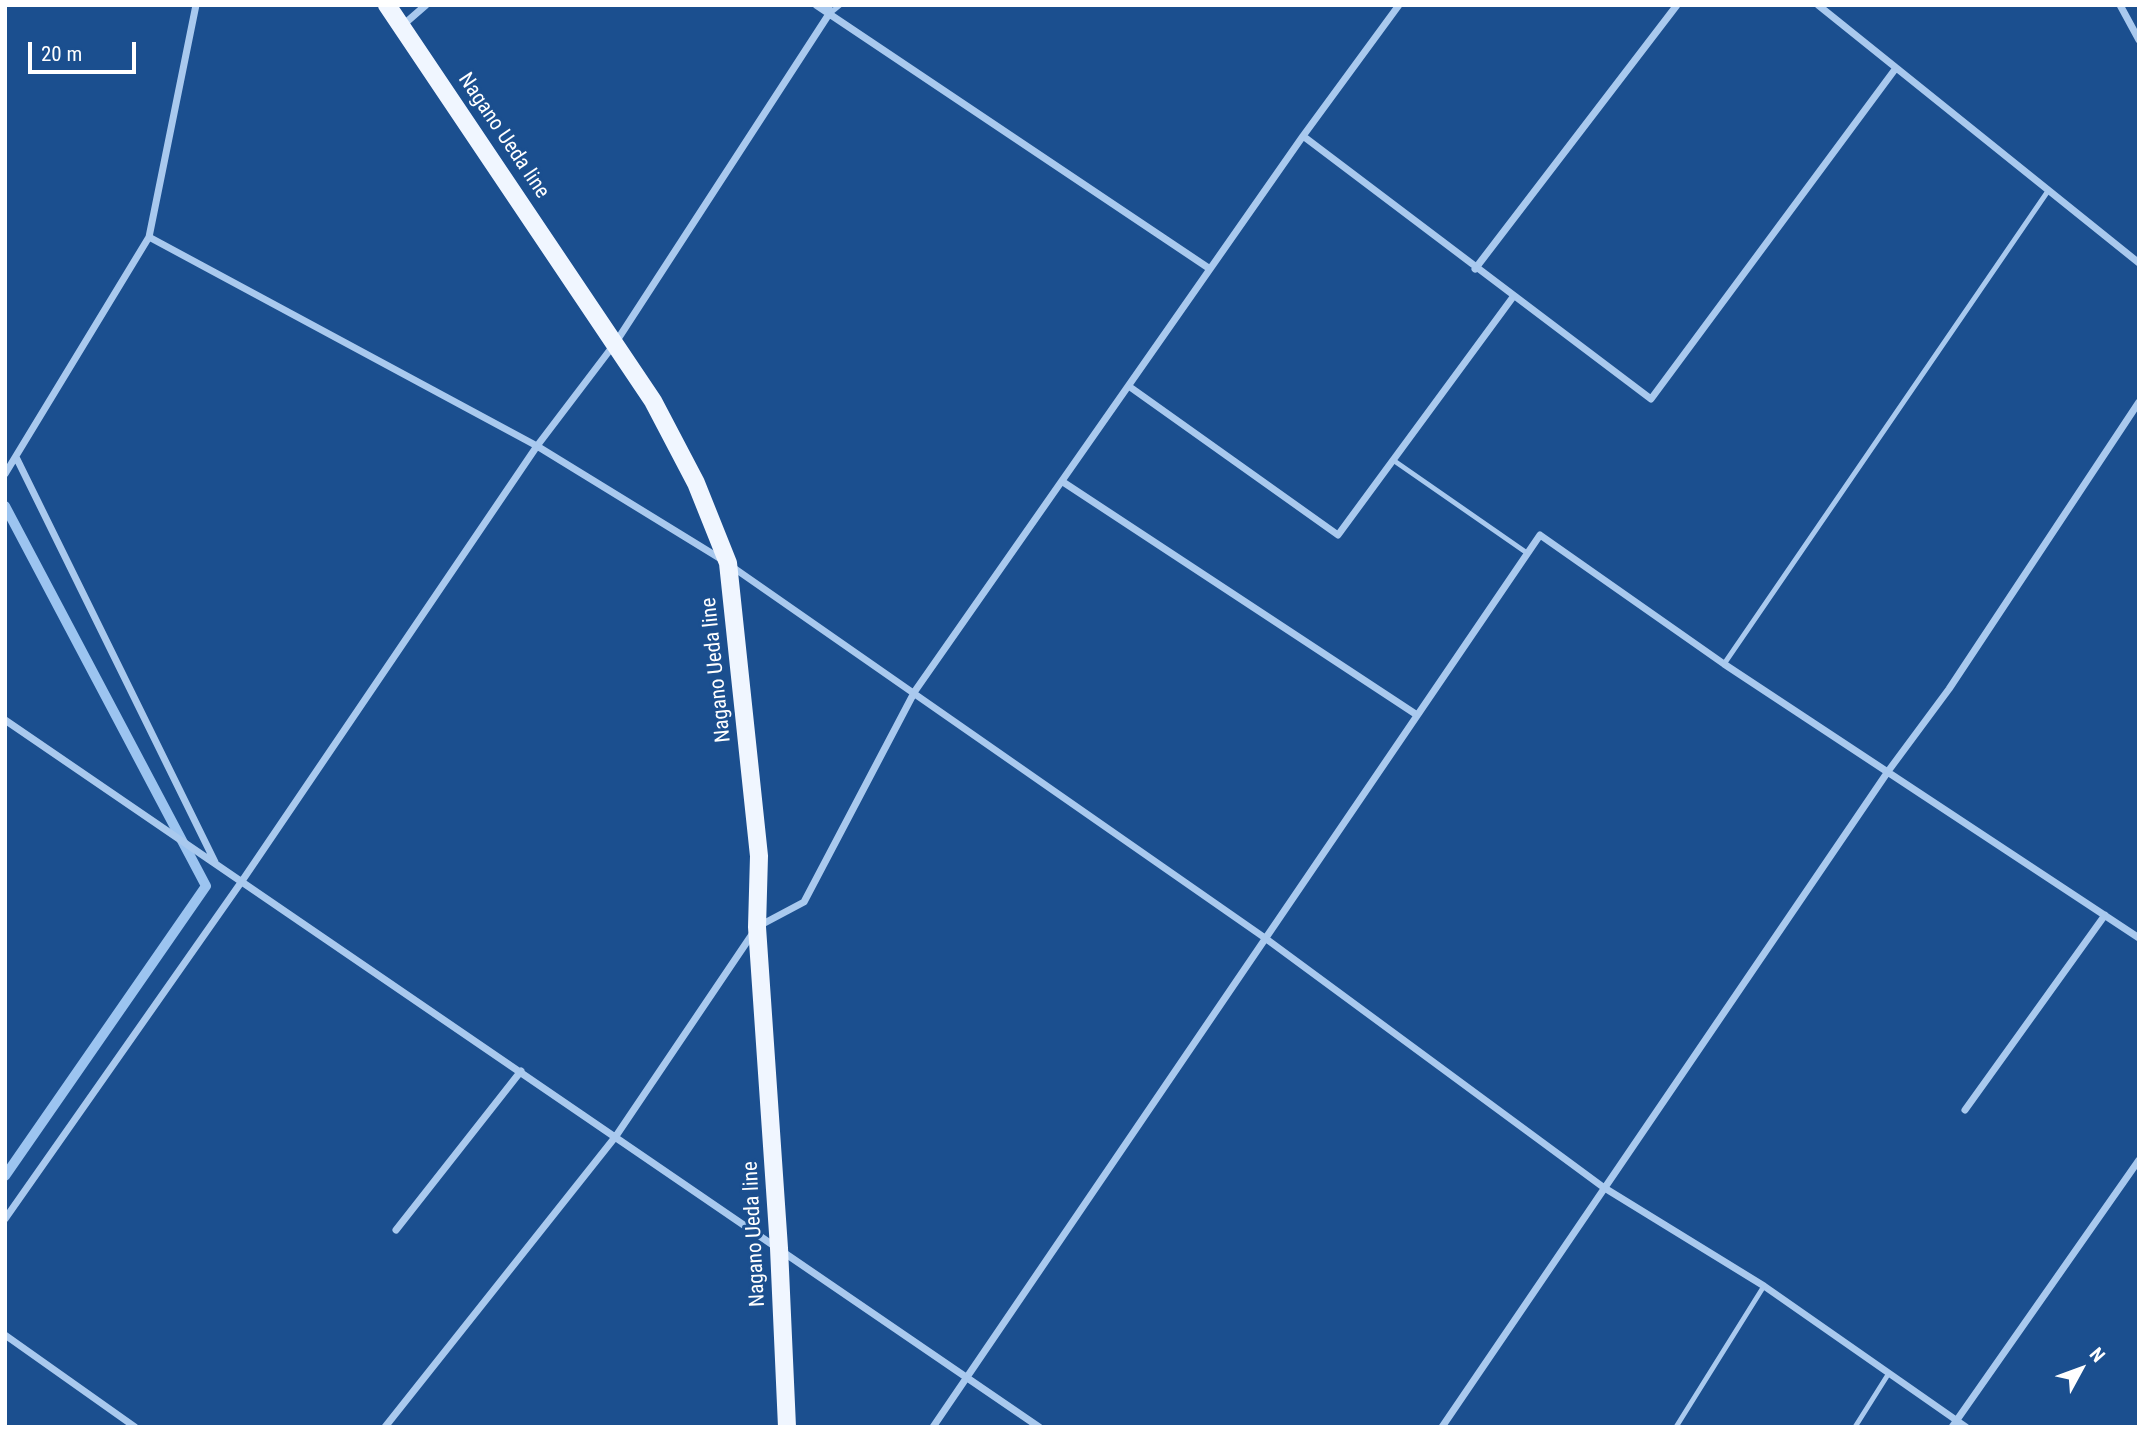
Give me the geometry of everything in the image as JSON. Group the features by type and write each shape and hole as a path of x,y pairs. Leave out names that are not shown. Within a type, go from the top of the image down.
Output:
{"main road":[{"name":"Nagano Ueda line","path":"387,5 616,342 653,401 696,483 728,563 759,856 757,927 779,1248 787,1427"}],"street":[{"path":"5,474 149,237 196,5"},
{"path":"402,26 426,5"},
{"path":"816,5 829,10 1210,269"},
{"path":"385,1427 616,1136 757,927 804,902 915,691 1303,136 1399,5"},
{"path":"1475,269 1677,5"},
{"path":"1818,5 2139,263"},
{"path":"2120,5 2139,40"},
{"path":"5,1219 242,881 537,446 616,342 829,10"},
{"path":"1303,136 1475,269 1651,399 1896,68"},
{"path":"149,237 537,446 728,563 915,691 1265,938 1603,1187 1764,1286 1889,1373 1954,1423 1966,1427"},
{"path":"1130,387 1338,535 1513,297"},
{"path":"1442,1427 1889,770 1949,689 2139,402"},
{"path":"16,457 216,863"},
{"path":"1063,482 1417,715"},
{"path":"933,1427 1540,534 1724,664 1889,770 2139,938"},
{"path":"5,720 1039,1427"},
{"path":"1965,1111 2105,915"},
{"path":"396,1230 521,1071"},
{"path":"1954,1423 2139,1160"},
{"path":"5,1335 135,1427"}],"lane":[{"path":"829,10 840,5"},
{"path":"1724,664 2048,191"},
{"path":"1393,460 1527,553"},
{"path":"1676,1427 1764,1286"},
{"path":"1855,1427 1889,1373"}],"waterway":[{"path":"5,506 206,886 5,1176"}]}
